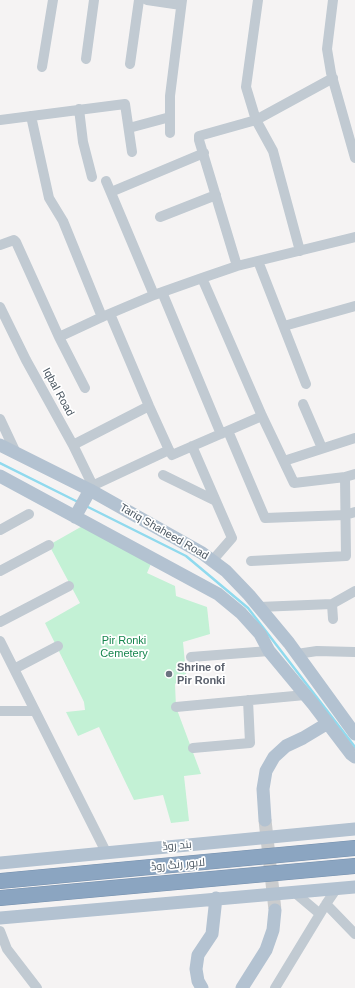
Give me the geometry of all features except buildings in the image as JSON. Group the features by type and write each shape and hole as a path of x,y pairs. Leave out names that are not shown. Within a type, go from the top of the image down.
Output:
{"highway":[{"name":"لاہور رنگ روڈ","path":"0,881 355,848"},
{"name":"لاہور رنگ روڈ","path":"0,898 355,866"}],"main road":[{"name":"Tariq Shaheed Road","path":"0,445 90,490 202,553 226,571 259,607 297,654 355,734"},
{"path":"1,478 75,516 218,594 242,613 260,634 269,650 351,754 355,757"},
{"path":"75,516 90,490"},
{"path":"265,820 263,789 266,771 274,757 286,746 328,723"},
{"name":"بند روڈ","path":"0,863 355,829"},
{"path":"0,918 355,886"},
{"path":"202,988 198,981 196,969 198,955 212,934 216,898"},
{"path":"242,988 266,950 273,930 275,910"}],"street":[{"path":"42,67 53,0"},
{"path":"86,59 94,0"},
{"path":"130,64 139,0"},
{"path":"147,0 182,3 170,96 170,134"},
{"path":"258,0 246,87 256,120 273,151 300,251"},
{"path":"333,0 327,49 333,78 355,158"},
{"path":"237,266 199,140 200,136 256,120 333,78"},
{"path":"0,120 125,104 132,152"},
{"path":"79,109 83,142 92,177"},
{"path":"31,116 49,198 63,221 172,455 262,416"},
{"path":"129,128 170,117"},
{"path":"111,192 204,153"},
{"path":"106,181 265,518 350,513"},
{"path":"160,217 216,195"},
{"path":"59,338 106,315 158,294 237,266 355,237"},
{"path":"0,245 14,240 16,242 59,338 85,388"},
{"path":"258,261 306,384"},
{"path":"202,278 262,416 294,483 345,477 355,474"},
{"path":"284,326 355,306"},
{"name":"Iqbal Road","path":"0,307 26,360 73,445 92,484 90,490"},
{"path":"303,404 322,448"},
{"path":"73,445 149,406"},
{"path":"0,419 16,453"},
{"path":"284,461 355,438"},
{"path":"192,446 232,538 212,561"},
{"path":"90,490 169,450"},
{"path":"164,476 216,501"},
{"path":"251,561 346,556 350,513 345,477"},
{"path":"0,530 29,514"},
{"path":"0,571 49,545"},
{"path":"0,622 69,586"},
{"path":"259,607 332,604 355,591"},
{"path":"332,604 333,619"},
{"path":"0,641 106,852"},
{"path":"14,669 58,646"},
{"path":"191,657 269,650"},
{"path":"297,654 317,651 355,652"},
{"path":"176,706 305,695"},
{"path":"193,748 250,743 248,700"},
{"path":"0,711 35,711"},
{"path":"276,988 337,888"},
{"path":"294,892 320,914"},
{"path":"326,904 355,934"},
{"path":"0,931 7,949 37,988"}],"green space":[{"name":"Pir Ronki Cemetery","path":"86,524 153,559 147,573 175,586 176,596 207,607 210,634 183,642 186,674 175,684 176,707 201,774 184,776 189,821 171,823 163,795 134,800 99,727 78,736 66,712 85,710 84,702 45,623 80,603 49,545"}],"waterway":[{"path":"0,463 78,502"},
{"path":"86,506 186,556 248,608 355,747"}],"tunnel":[{"path":"265,820 275,910"}],"place":[{"name":"Shrine of Pir Ronki","path":"169,674"}]}
